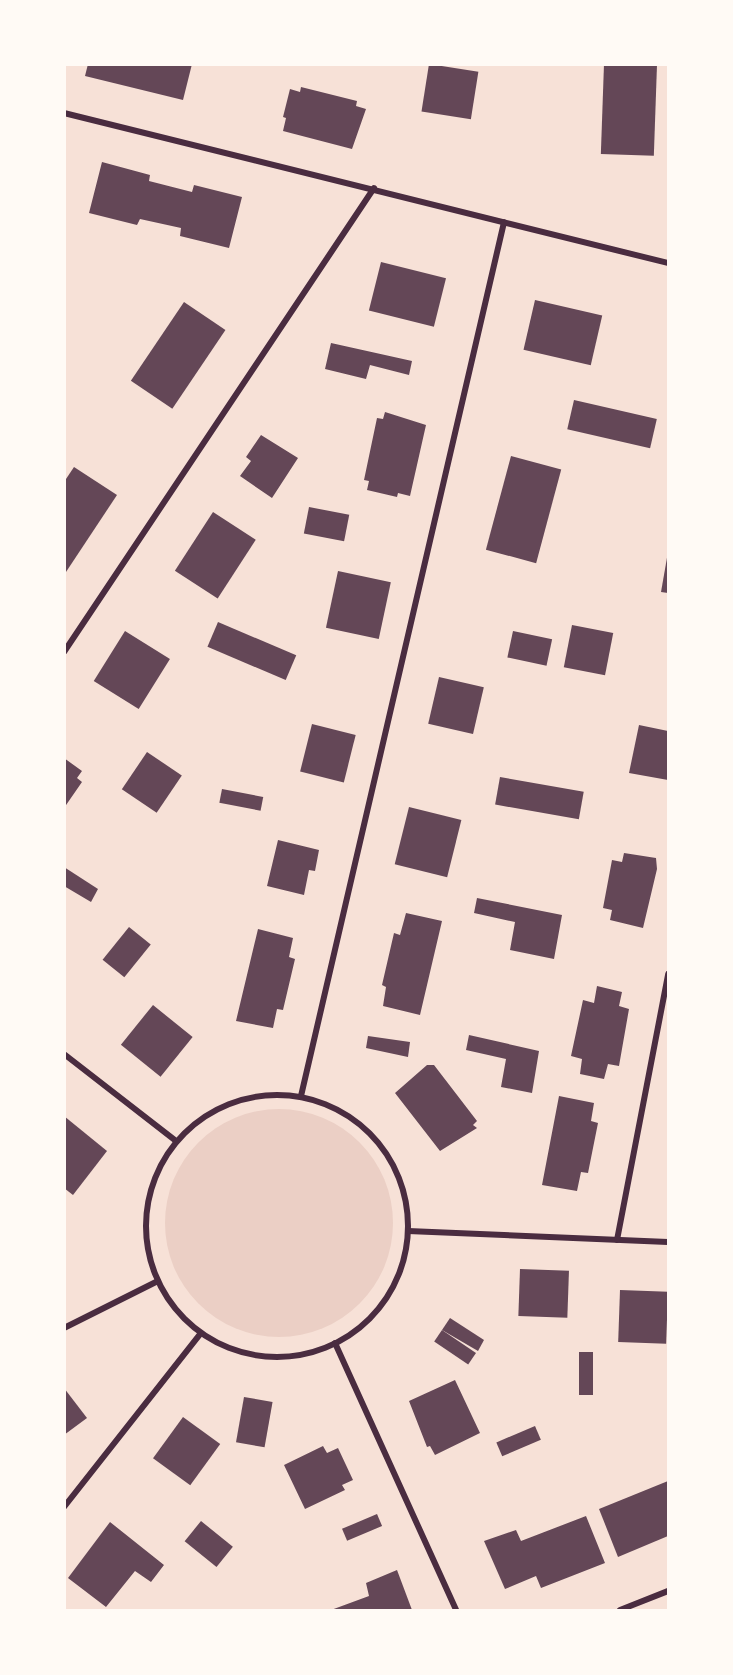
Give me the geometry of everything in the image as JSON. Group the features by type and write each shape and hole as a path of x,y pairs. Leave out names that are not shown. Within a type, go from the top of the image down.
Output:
{"street":[{"path":"64,113 374,188 669,263"},
{"path":"64,652 374,188"},
{"path":"301,1096 504,222"},
{"path":"617,1240 669,974"},
{"path":"64,1054 176,1142"},
{"path":"266,1095 301,1096 336,1108 367,1130 379,1144 390,1159 405,1194 408,1231 394,1285 358,1328 335,1343 301,1354 266,1356 232,1349 201,1333 180,1314 158,1281 147,1246 146,1209 156,1173 176,1142 201,1118 232,1102 266,1095"},
{"path":"408,1231 669,1242"},
{"path":"64,1328 158,1281"},
{"path":"64,1507 201,1333"},
{"path":"335,1343 456,1611"},
{"path":"621,1611 669,1591"}],"shaded area":[{"path":"268,1109 290,1109 323,1117 343,1128 360,1142 374,1159 385,1179 393,1212 391,1245 385,1267 374,1287 360,1304 343,1318 323,1329 290,1337 268,1337 235,1329 225,1324 206,1311 191,1296 173,1267 165,1234 165,1212 173,1179 178,1169 191,1150 206,1135 235,1117"}],"building":[{"path":"88,64 192,64 183,100 85,76"},
{"path":"429,64 478,72 471,119 421,111"},
{"path":"604,64 657,66 654,156 601,154"},
{"path":"301,87 357,101 356,106 366,109 352,149 283,131 286,118 283,117 290,89 300,92"},
{"path":"102,162 150,175 149,181 192,192 194,185 242,197 229,248 180,236 181,228 140,219 137,225 89,213"},
{"path":"381,262 446,278 434,327 369,311"},
{"path":"535,300 602,316 591,365 524,350"},
{"path":"184,302 225,330 172,409 131,381"},
{"path":"331,343 412,361 409,375 370,365 366,379 325,369"},
{"path":"574,400 657,419 650,448 567,429"},
{"path":"385,412 426,425 410,496 398,493 397,497 367,490 369,481 364,480 377,418 383,419"},
{"path":"261,435 298,458 272,498 240,476 251,461 246,457"},
{"path":"511,456 561,469 536,563 486,550"},
{"path":"74,467 117,495 64,575 64,482"},
{"path":"309,507 349,515 344,541 304,534"},
{"path":"213,512 256,540 218,598 175,571"},
{"path":"668,552 668,593 661,592"},
{"path":"338,571 391,582 379,639 326,628"},
{"path":"218,622 296,655 286,680 207,647"},
{"path":"572,625 613,633 605,675 564,667"},
{"path":"125,631 170,659 139,709 94,681"},
{"path":"513,631 552,639 547,666 507,657"},
{"path":"439,677 484,687 473,734 428,724"},
{"path":"312,724 356,735 344,782 300,772"},
{"path":"639,725 668,731 668,780 629,773"},
{"path":"147,752 182,775 157,813 122,789"},
{"path":"64,758 82,771 77,778 82,782 64,808"},
{"path":"500,777 584,792 579,819 495,805"},
{"path":"222,789 263,797 261,811 219,803"},
{"path":"409,807 461,820 447,877 395,864"},
{"path":"278,840 319,850 315,871 309,870 304,895 267,886"},
{"path":"624,853 656,858 657,869 643,928 610,920 612,910 603,908 612,860 622,862"},
{"path":"64,867 98,889 91,902 64,886"},
{"path":"477,898 562,915 554,959 510,950 515,922 474,913"},
{"path":"406,913 442,921 420,1015 383,1006 386,987 382,985 394,933 400,935"},
{"path":"129,927 151,945 124,977 103,960"},
{"path":"258,929 293,938 289,957 295,959 283,1010 277,1009 273,1028 236,1021"},
{"path":"597,986 622,992 619,1006 629,1009 619,1066 608,1064 604,1079 580,1074 582,1059 571,1056 583,1000 594,1003"},
{"path":"153,1005 193,1037 161,1077 121,1045"},
{"path":"469,1035 539,1051 532,1093 501,1087 506,1059 466,1050"},
{"path":"368,1036 410,1042 408,1057 366,1048"},
{"path":"427,1065 434,1065 477,1121 473,1125 477,1128 440,1151 395,1093"},
{"path":"559,1096 594,1103 591,1121 598,1123 588,1173 581,1172 577,1191 542,1185"},
{"path":"64,1116 107,1151 73,1195 64,1188"},
{"path":"520,1269 569,1271 567,1318 518,1316"},
{"path":"620,1290 668,1292 666,1344 618,1342"},
{"path":"450,1318 484,1340 478,1351 442,1330"},
{"path":"442,1330 476,1353 468,1365 434,1342"},
{"path":"579,1352 593,1352 593,1395 579,1395"},
{"path":"455,1380 480,1433 435,1455 430,1446 427,1447 409,1401"},
{"path":"64,1388 87,1418 64,1435"},
{"path":"244,1397 273,1402 265,1447 236,1442"},
{"path":"183,1417 220,1444 190,1485 153,1458"},
{"path":"535,1426 541,1440 502,1456 496,1442"},
{"path":"323,1446 327,1453 338,1448 353,1480 342,1485 345,1490 305,1509 284,1465"},
{"path":"668,1481 668,1536 618,1557 599,1509"},
{"path":"377,1514 382,1526 347,1541 342,1529"},
{"path":"586,1516 605,1563 541,1588 536,1576 505,1589 484,1541 516,1530 521,1541"},
{"path":"201,1521 233,1547 217,1567 185,1541"},
{"path":"110,1522 164,1565 151,1582 135,1571 106,1607 68,1578"},
{"path":"397,1570 412,1610 331,1610 369,1596 366,1583"}]}
